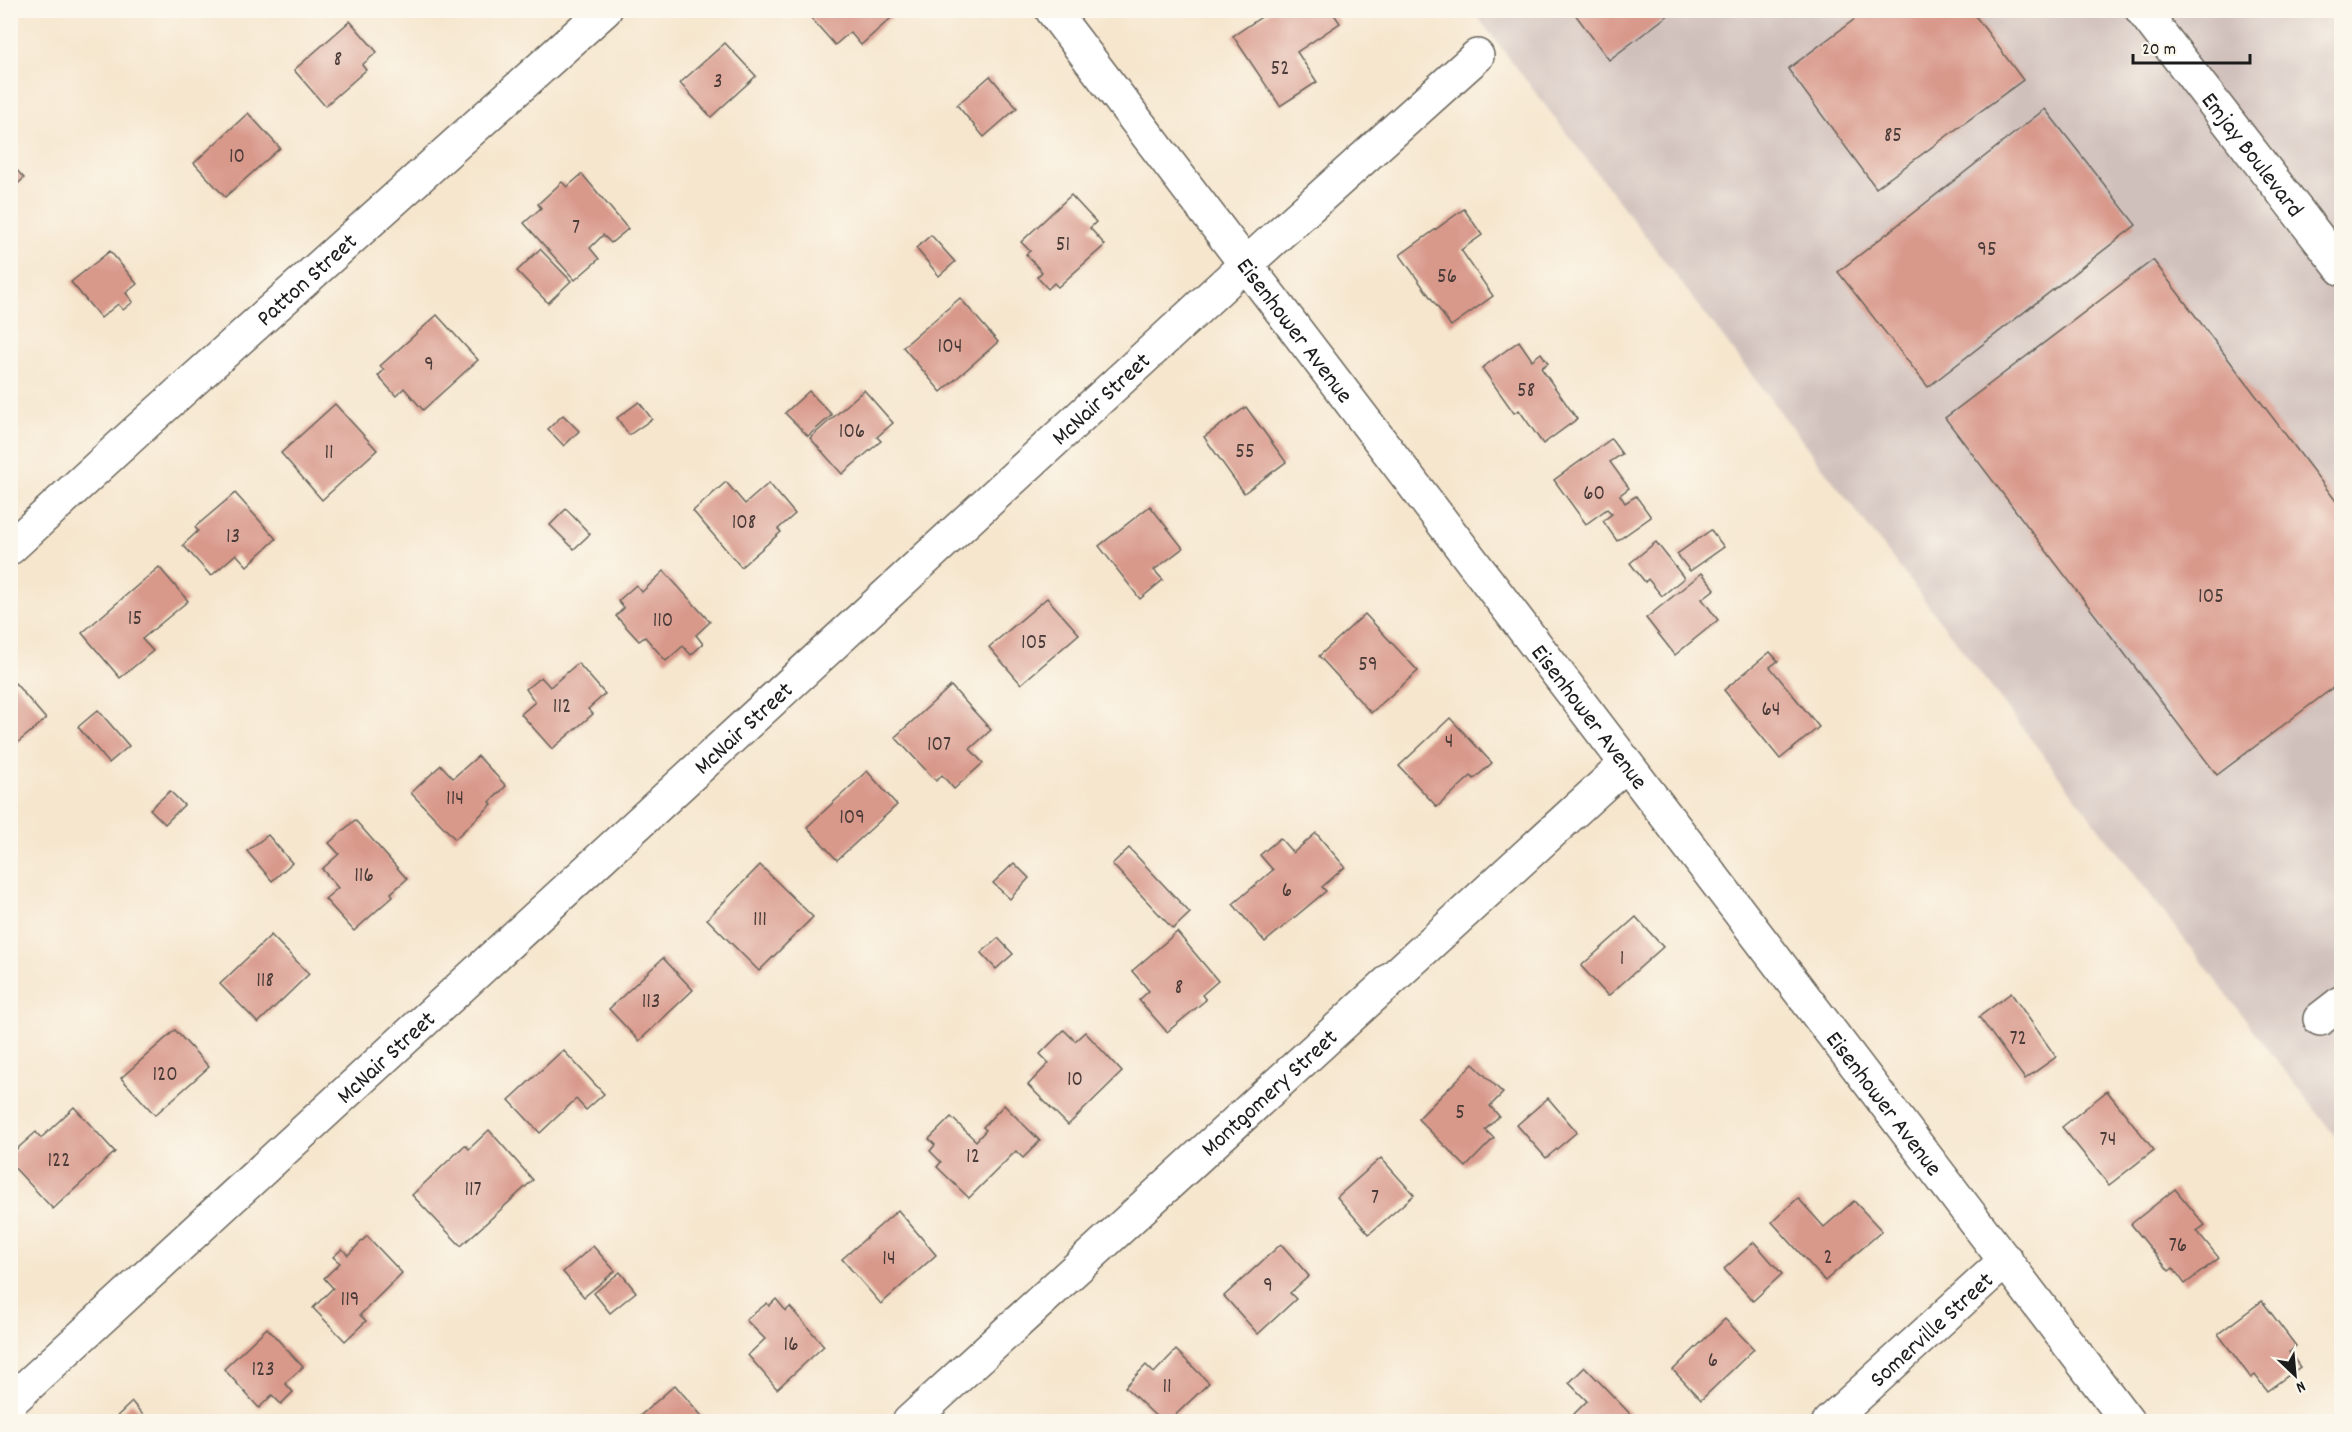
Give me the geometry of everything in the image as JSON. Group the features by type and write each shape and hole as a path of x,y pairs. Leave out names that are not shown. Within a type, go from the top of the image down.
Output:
{"street":[{"name":"Patton Street","path":"10,548 605,10"},
{"name":"Eisenhower Avenue","path":"1052,10 2128,1422"},
{"name":"Emjay Boulevard","path":"2142,10 2342,269"},
{"name":"McNair Street","path":"10,1402 1246,264 1477,56"},
{"name":"Montgomery Street","path":"909,1422 1626,764"},
{"name":"Somerville Street","path":"1829,1422 2006,1260"}],"shaded area":[{"path":"1473,11 2341,11 2341,1144"}],"building":[{"path":"804,10 900,10 861,45 850,32 835,45"},
{"path":"1272,10 1331,10 1340,23 1297,52 1317,82 1280,106 1233,36"},
{"path":"1572,10 1675,10 1609,60"},
{"path":"1867,10 1971,10 2023,80 1876,188 1788,69"},
{"path":"350,21 377,52 362,65 366,70 325,106 294,70"},
{"path":"725,43 756,76 711,117 680,83"},
{"path":"990,76 1017,108 984,137 957,105"},
{"path":"2045,109 2136,225 1928,387 1838,272"},
{"path":"248,113 280,148 225,197 194,163"},
{"path":"10,163 24,178 10,191"},
{"path":"582,174 628,229 611,243 603,235 590,248 599,259 575,280 524,223 541,208 538,204 562,182 567,187"},
{"path":"1071,195 1096,222 1090,228 1105,245 1058,287 1054,283 1048,289 1037,277 1042,272 1026,254 1030,251 1021,242"},
{"path":"1464,209 1482,235 1461,250 1493,296 1451,326 1400,255"},
{"path":"931,235 955,262 939,276 916,248"},
{"path":"540,249 571,281 548,303 517,271"},
{"path":"110,251 137,284 126,293 133,302 123,310 118,304 101,318 71,282"},
{"path":"2153,260 2342,509 2342,681 2217,775 1945,418"},
{"path":"960,298 998,342 941,392 903,347"},
{"path":"437,315 478,360 423,410 404,388 396,396 378,376 384,370 380,366"},
{"path":"1519,341 1532,360 1541,353 1548,363 1541,368 1577,419 1543,444 1519,410 1514,413 1482,368"},
{"path":"864,390 893,423 877,437 881,441 842,474 810,438"},
{"path":"809,391 832,415 808,436 785,413"},
{"path":"639,402 652,419 629,435 617,418"},
{"path":"335,404 377,450 322,500 281,453"},
{"path":"1246,407 1286,462 1244,493 1204,437"},
{"path":"563,415 579,431 564,446 548,429"},
{"path":"1611,439 1622,454 1610,462 1629,488 1620,495 1625,503 1636,496 1651,517 1617,541 1603,521 1612,514 1607,509 1586,524 1554,480"},
{"path":"726,482 745,504 769,483 795,514 778,529 781,532 741,567 693,511"},
{"path":"235,493 276,539 247,566 236,554 211,576 183,545 198,531 195,527"},
{"path":"1150,506 1183,548 1154,570 1163,580 1140,599 1099,546"},
{"path":"566,509 590,534 574,549 550,525"},
{"path":"1711,530 1724,547 1690,571 1677,554"},
{"path":"1656,542 1684,578 1662,596 1648,579 1645,582 1630,563"},
{"path":"159,567 188,601 142,639 153,651 120,678 82,633"},
{"path":"664,571 710,622 696,635 703,644 691,655 683,646 666,661 645,637 639,641 616,616 624,608 618,601 636,585 642,592"},
{"path":"1702,573 1715,589 1702,599 1718,620 1675,655 1646,618"},
{"path":"1047,598 1079,634 1021,684 989,647"},
{"path":"1365,614 1418,671 1371,713 1319,656"},
{"path":"1770,652 1778,661 1770,667 1819,727 1780,759 1724,690"},
{"path":"578,663 605,694 588,709 593,714 552,749 521,714 535,702 526,689 541,677 550,687"},
{"path":"15,683 46,719 10,749 10,688"},
{"path":"951,686 991,730 970,749 983,763 954,789 942,775 936,781 895,737"},
{"path":"98,710 129,746 109,763 78,727"},
{"path":"1450,718 1492,763 1474,779 1471,776 1437,807 1399,766"},
{"path":"478,756 506,786 490,802 492,804 455,839 411,793 441,765 453,778"},
{"path":"867,771 897,805 837,860 807,827"},
{"path":"170,791 184,805 165,824 150,809"},
{"path":"355,820 407,879 391,893 393,896 354,931 325,899 338,888 322,869 339,854 329,843"},
{"path":"1316,833 1345,867 1322,887 1326,891 1265,942 1233,904 1273,870 1260,855 1280,838 1293,853"},
{"path":"268,835 292,863 272,881 247,851"},
{"path":"1129,848 1190,913 1173,929 1112,864"},
{"path":"1014,863 1029,878 1010,899 993,883"},
{"path":"760,865 813,917 759,971 707,919"},
{"path":"1636,917 1663,947 1608,996 1581,966"},
{"path":"1177,932 1218,981 1202,995 1206,1000 1167,1032 1139,1000 1149,991 1132,971"},
{"path":"271,935 309,974 258,1023 220,984"},
{"path":"998,938 1013,954 996,969 981,953"},
{"path":"663,958 693,990 639,1041 609,1009"},
{"path":"2011,993 2056,1057 2025,1079 1979,1017"},
{"path":"175,1030 209,1067 155,1115 121,1078"},
{"path":"1064,1030 1075,1041 1085,1032 1122,1072 1068,1125 1028,1085 1049,1063 1040,1054"},
{"path":"563,1050 604,1094 586,1110 576,1099 540,1133 509,1100"},
{"path":"1473,1064 1503,1093 1490,1106 1499,1116 1485,1130 1494,1138 1466,1167 1418,1119"},
{"path":"2107,1091 2154,1150 2109,1185 2062,1127"},
{"path":"1548,1098 1577,1132 1546,1158 1517,1125"},
{"path":"1004,1105 1040,1141 1023,1158 1016,1151 969,1198 937,1167 941,1162 930,1151 935,1145 929,1139 951,1117 976,1141 986,1130 983,1127"},
{"path":"74,1107 115,1152 53,1209 10,1163 10,1155 36,1132 41,1138"},
{"path":"489,1130 533,1180 461,1246 412,1195 465,1145 469,1149"},
{"path":"1381,1158 1414,1195 1369,1234 1337,1197"},
{"path":"2175,1189 2205,1225 2197,1231 2219,1258 2185,1284 2173,1268 2169,1271 2131,1224"},
{"path":"1798,1198 1824,1227 1854,1201 1882,1231 1825,1281 1772,1222"},
{"path":"898,1210 936,1255 881,1304 842,1259"},
{"path":"367,1236 402,1273 360,1315 366,1321 345,1341 313,1308 333,1288 324,1278 340,1263 333,1257 342,1249 348,1255"},
{"path":"1754,1242 1782,1274 1753,1301 1724,1269"},
{"path":"1281,1244 1309,1276 1290,1293 1296,1299 1258,1334 1224,1296"},
{"path":"593,1246 615,1271 584,1297 563,1272"},
{"path":"620,1272 636,1292 610,1313 594,1293"},
{"path":"776,1299 786,1311 790,1307 824,1346 777,1389 748,1355 765,1339 746,1320 767,1303 769,1306"},
{"path":"2262,1301 2296,1346 2289,1352 2300,1367 2267,1391 2255,1375 2251,1378 2218,1334"},
{"path":"1725,1319 1754,1349 1701,1400 1673,1370"},
{"path":"267,1328 303,1367 285,1383 293,1392 281,1404 272,1395 259,1408 224,1369"},
{"path":"1176,1350 1209,1383 1168,1422 1162,1422 1125,1387 1146,1365 1154,1373"},
{"path":"1585,1367 1638,1422 1582,1422 1574,1414 1587,1401 1569,1383"},
{"path":"675,1385 707,1422 633,1422"},
{"path":"132,1402 149,1422 111,1422"}]}
